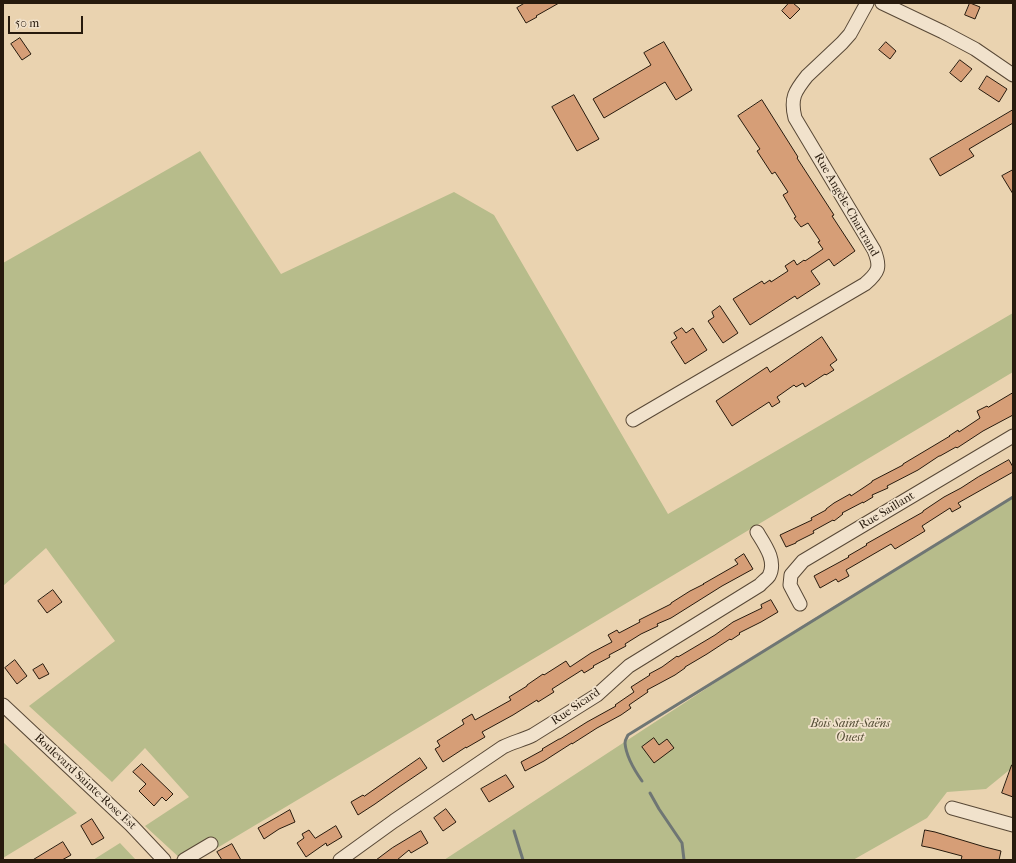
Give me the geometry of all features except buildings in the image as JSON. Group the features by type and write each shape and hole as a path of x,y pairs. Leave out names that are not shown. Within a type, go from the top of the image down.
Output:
{"street":[{"name":"Rue Angèle-Chartrand","path":"633,420 821,311 865,284 873,277 878,268 878,262 874,250 795,118 792,107 794,96 802,82 850,34 867,3"},
{"path":"882,3 943,32 975,50 1013,75"},
{"name":"Rue Saillant","path":"800,604 790,585 791,575 803,561 1013,436"},
{"name":"Rue Sicard","path":"340,860 394,821 503,747 533,735 597,695 629,666 760,585 768,576 772,564 768,550 757,532"},
{"name":"Boulevard Sainte-Rose Est","path":"3,705 132,824 164,860"},
{"path":"952,808 1013,825"},
{"path":"184,860 211,844"}],"green space":[{"path":"200,151 281,274 454,192 494,215 668,514 1013,313 1013,372 197,860 182,860 145,826 189,797 145,748 112,782 29,706 115,641 46,548 3,586 3,263"},
{"name":"Bois Saint-Saëns Ouest","path":"1013,497 1013,767 986,789 947,792 927,818 853,860 444,860 802,626"},
{"path":"3,742 77,813 3,858"},
{"path":"120,843 136,860 93,860"}],"waterway":[{"path":"642,781 627,753 625,743 628,735 1013,497"},
{"path":"650,793 682,843 684,860"},
{"path":"514,831 523,860"}]}
